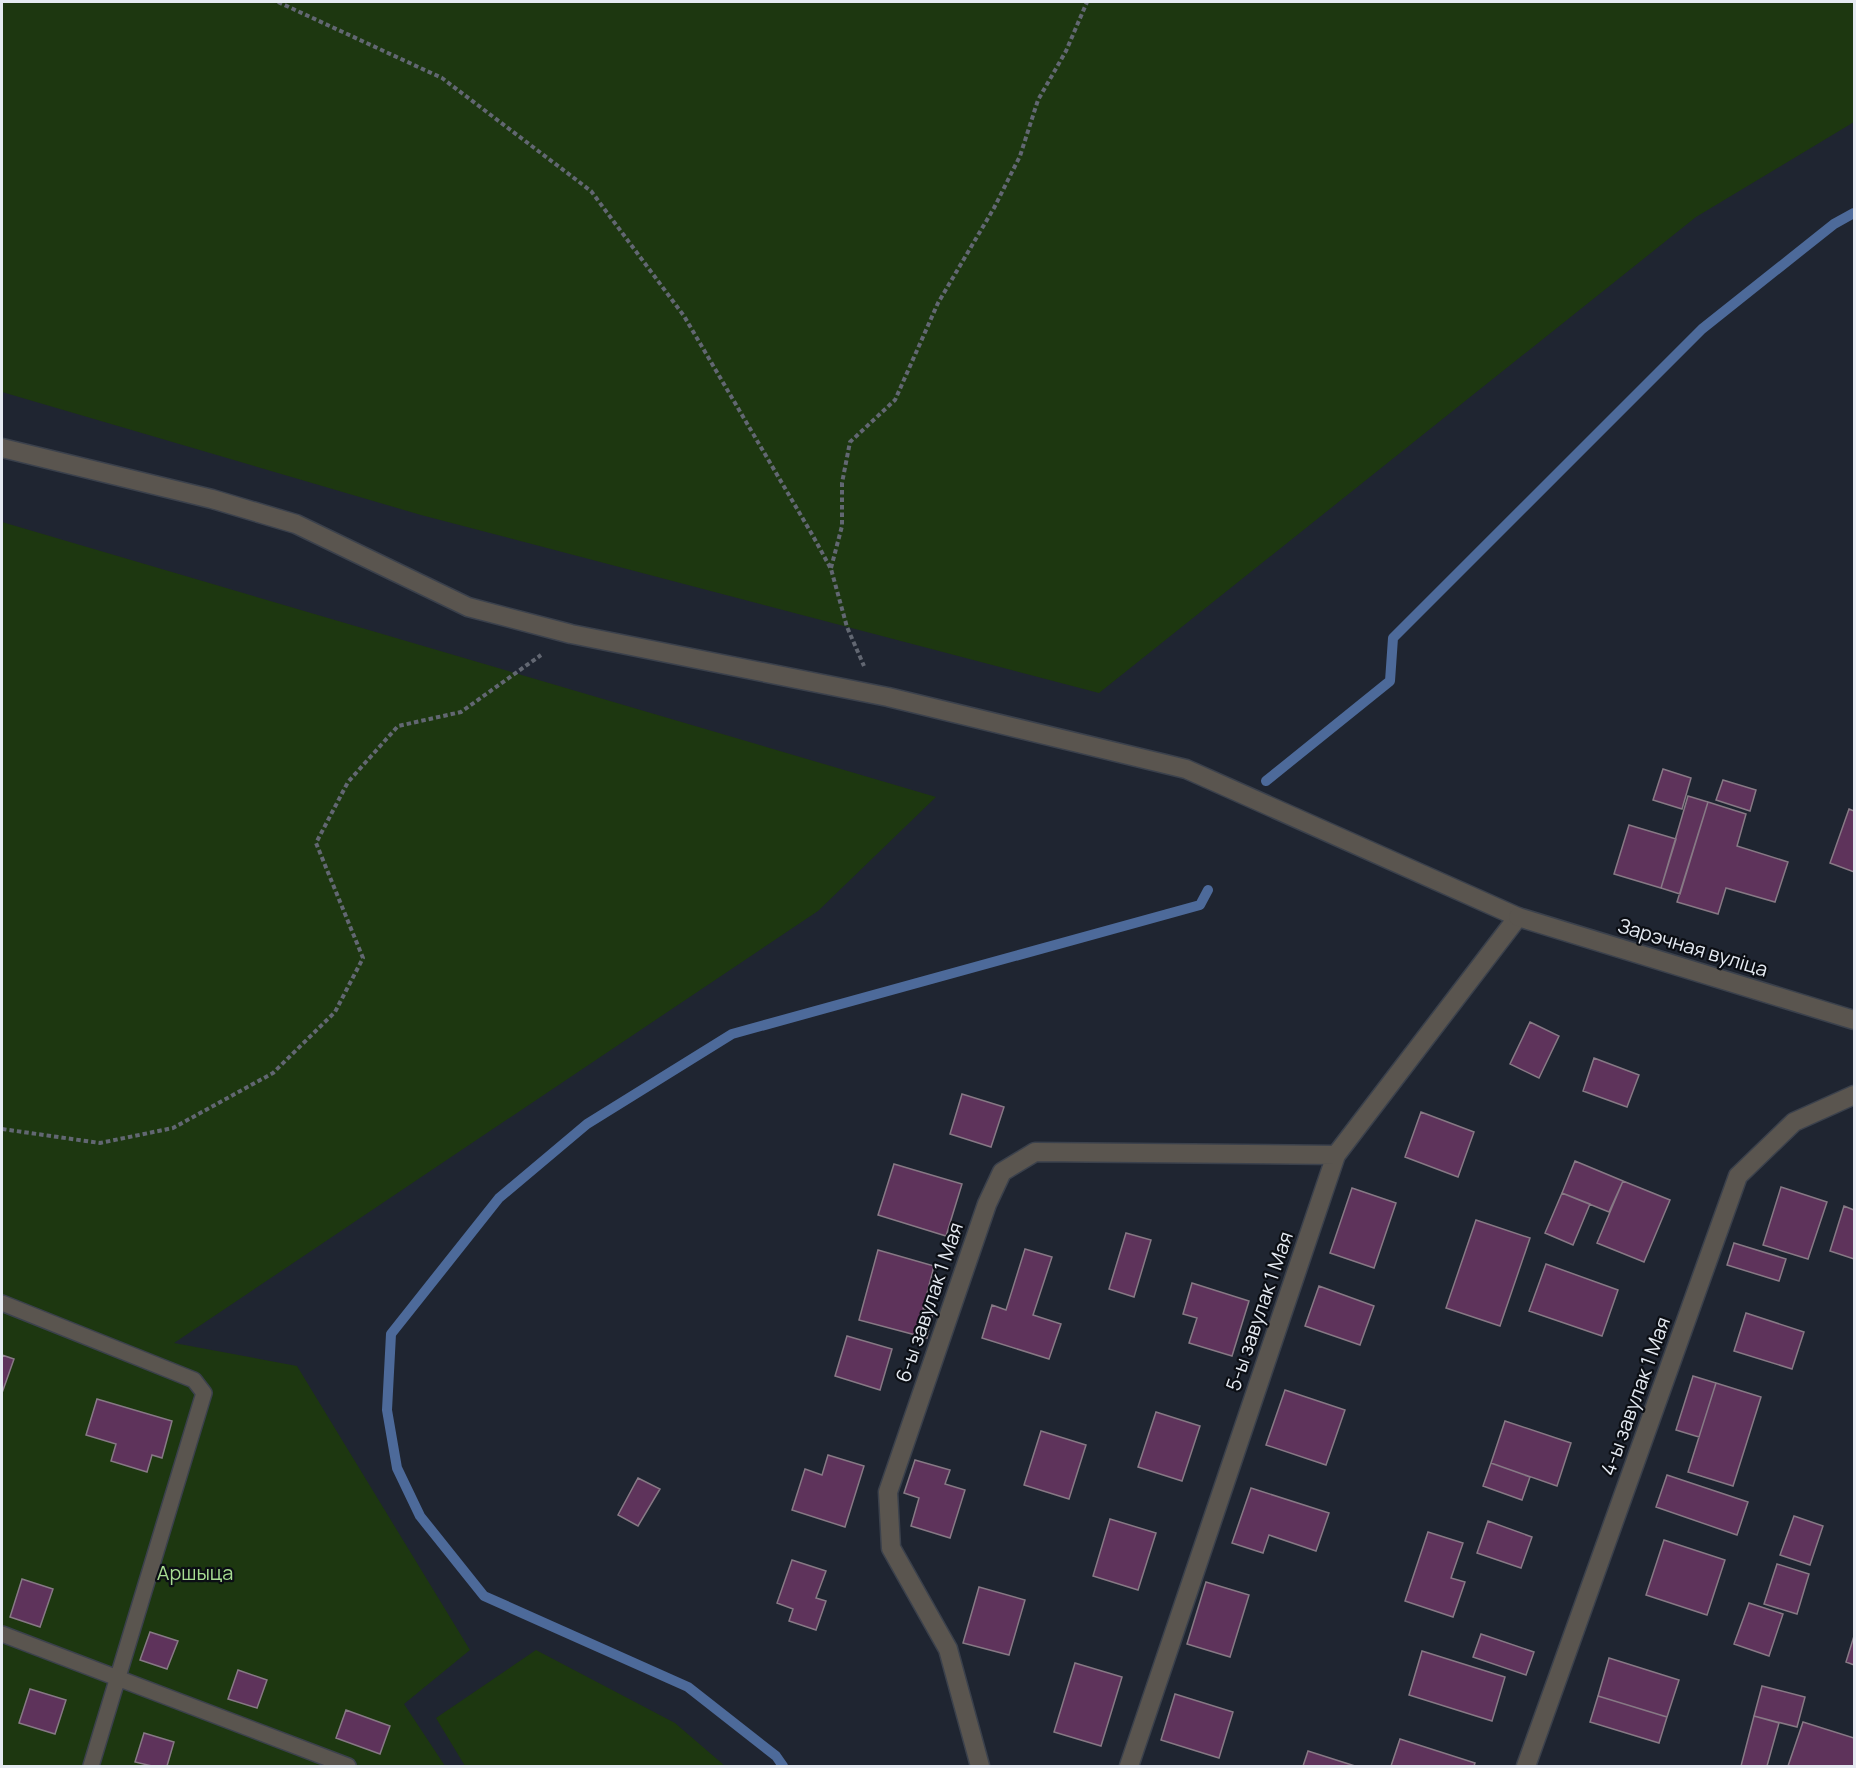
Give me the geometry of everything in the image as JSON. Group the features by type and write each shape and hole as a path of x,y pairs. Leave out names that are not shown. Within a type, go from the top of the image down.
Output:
{"street":[{"name":"Зарэчная вуліца","path":"2,448 212,499 296,524 468,607 571,634 888,697 1186,769 1518,916 1854,1020"},
{"name":"5-ы завулак 1 Мая","path":"1129,1767 1336,1155 1518,916"},
{"name":"4-ы завулак 1 Мая","path":"1526,1767 1738,1176 1794,1122 1854,1095"},
{"name":"6-ы завулак 1 Мая","path":"980,1767 948,1649 891,1548 888,1492 987,1204 1002,1172 1035,1152 1336,1155"}],"lane":[{"path":"2,1303 194,1380 204,1393 116,1678 91,1767"},
{"path":"2,1634 348,1767"}],"path":[{"path":"278,2 442,78 591,191 684,316 831,569 847,627 866,671 888,697"},
{"path":"831,569 842,526 842,483 850,442 894,400 938,303 994,208 1020,156 1038,100 1066,51 1087,2"},
{"path":"2,1129 100,1143 173,1128 273,1073 335,1012 363,958 316,843 348,782 398,726 461,712 571,634"}],"green space":[{"path":"2,2 1854,2 1854,122 1696,217 1099,693 421,515 2,392"},
{"name":"Аршыца","path":"2,522 936,797 818,911 174,1343 297,1366 470,1650 404,1704 445,1766 2,1766"},
{"path":"536,1650 675,1723 725,1766 465,1766 436,1718"}],"building":[{"path":"1663,769 1691,778 1682,809 1653,800"},
{"path":"1723,780 1756,790 1750,811 1716,800"},
{"path":"1688,796 1708,802 1680,894 1661,888"},
{"path":"1708,802 1746,814 1737,846 1788,862 1775,902 1726,888 1718,914 1677,902"},
{"path":"1849,809 1854,811 1854,872 1830,863"},
{"path":"1629,825 1676,839 1661,888 1614,874"},
{"path":"1530,1022 1559,1036 1539,1078 1510,1064"},
{"path":"1594,1058 1639,1075 1627,1107 1583,1091"},
{"path":"962,1094 1004,1107 991,1147 950,1134"},
{"path":"1421,1112 1474,1132 1458,1177 1405,1157"},
{"path":"1575,1161 1623,1181 1609,1212 1562,1193"},
{"path":"894,1164 962,1184 946,1236 878,1215"},
{"path":"1623,1181 1670,1200 1644,1262 1597,1243"},
{"path":"1781,1187 1827,1202 1808,1259 1763,1245"},
{"path":"1352,1188 1396,1203 1374,1268 1330,1253"},
{"path":"1562,1193 1590,1204 1573,1245 1545,1233"},
{"path":"1844,1206 1854,1210 1854,1259 1830,1251"},
{"path":"1476,1220 1530,1238 1500,1326 1446,1308"},
{"path":"1126,1233 1151,1240 1134,1297 1109,1289"},
{"path":"1734,1243 1786,1259 1779,1281 1727,1265"},
{"path":"1025,1249 1052,1257 1033,1315 1061,1324 1049,1359 982,1338 992,1305 1006,1310"},
{"path":"878,1250 934,1266 923,1309 933,1312 927,1338 859,1320"},
{"path":"1546,1264 1618,1290 1602,1336 1529,1311"},
{"path":"1192,1283 1249,1301 1232,1356 1189,1343 1197,1318 1183,1314"},
{"path":"1319,1286 1374,1306 1360,1345 1305,1326"},
{"path":"1746,1313 1804,1332 1792,1369 1734,1351"},
{"path":"847,1336 892,1349 880,1390 835,1376"},
{"path":"2,1355 14,1359 2,1393"},
{"path":"1693,1376 1716,1383 1699,1437 1676,1430"},
{"path":"1716,1383 1761,1397 1733,1486 1688,1472"},
{"path":"1285,1390 1345,1410 1326,1465 1266,1445"},
{"path":"97,1399 172,1421 162,1458 152,1455 147,1472 111,1461 116,1444 86,1435"},
{"path":"1156,1412 1200,1426 1182,1481 1138,1467"},
{"path":"1505,1421 1571,1443 1557,1486 1491,1463"},
{"path":"1041,1431 1086,1445 1069,1499 1024,1485"},
{"path":"828,1455 864,1466 845,1527 792,1510 805,1469 822,1475"},
{"path":"915,1460 950,1470 945,1484 965,1490 950,1538 911,1526 919,1498 904,1493"},
{"path":"1491,1463 1530,1477 1522,1500 1483,1486"},
{"path":"1667,1475 1748,1502 1737,1535 1656,1507"},
{"path":"638,1478 660,1489 638,1526 618,1515"},
{"path":"1251,1488 1329,1513 1316,1551 1269,1535 1263,1553 1232,1543"},
{"path":"1794,1516 1823,1526 1810,1565 1780,1555"},
{"path":"1110,1519 1156,1533 1138,1590 1093,1576"},
{"path":"1488,1521 1532,1537 1521,1568 1477,1553"},
{"path":"1428,1532 1463,1543 1451,1578 1465,1582 1453,1617 1405,1601"},
{"path":"1664,1540 1725,1560 1707,1615 1646,1595"},
{"path":"792,1560 826,1571 816,1598 826,1601 816,1630 789,1621 793,1609 777,1603"},
{"path":"1777,1564 1809,1574 1797,1614 1764,1604"},
{"path":"22,1579 53,1589 40,1627 10,1617"},
{"path":"1206,1582 1249,1595 1230,1657 1187,1644"},
{"path":"979,1587 1025,1600 1009,1655 963,1643"},
{"path":"1749,1603 1783,1614 1769,1656 1734,1644"},
{"path":"150,1632 178,1641 167,1669 140,1660"},
{"path":"1481,1634 1534,1652 1526,1675 1473,1657"},
{"path":"1854,1636 1854,1665 1846,1662"},
{"path":"1422,1651 1505,1677 1492,1721 1409,1695"},
{"path":"1609,1658 1679,1680 1667,1717 1598,1696"},
{"path":"1075,1663 1122,1677 1101,1746 1054,1732"},
{"path":"238,1670 267,1680 257,1708 228,1699"},
{"path":"1762,1686 1805,1697 1797,1727 1754,1716"},
{"path":"30,1689 66,1700 55,1734 19,1723"},
{"path":"1175,1694 1233,1712 1219,1758 1161,1740"},
{"path":"1598,1696 1667,1717 1659,1743 1590,1722"},
{"path":"346,1710 390,1726 380,1754 336,1738"},
{"path":"1754,1716 1779,1723 1767,1766 1741,1766"},
{"path":"1803,1722 1854,1738 1854,1766 1788,1766"},
{"path":"144,1733 174,1742 167,1766 152,1766 135,1762"},
{"path":"1400,1739 1475,1763 1474,1766 1391,1766"},
{"path":"1308,1751 1355,1766 1303,1766"}],"waterway":[{"path":"1266,781 1390,681 1393,638 1702,329 1834,224 1854,213"},
{"path":"783,1766 776,1756 688,1687 484,1596 420,1516 397,1468 387,1410 391,1334 499,1198 587,1124 732,1034 1200,905 1208,890"}]}
